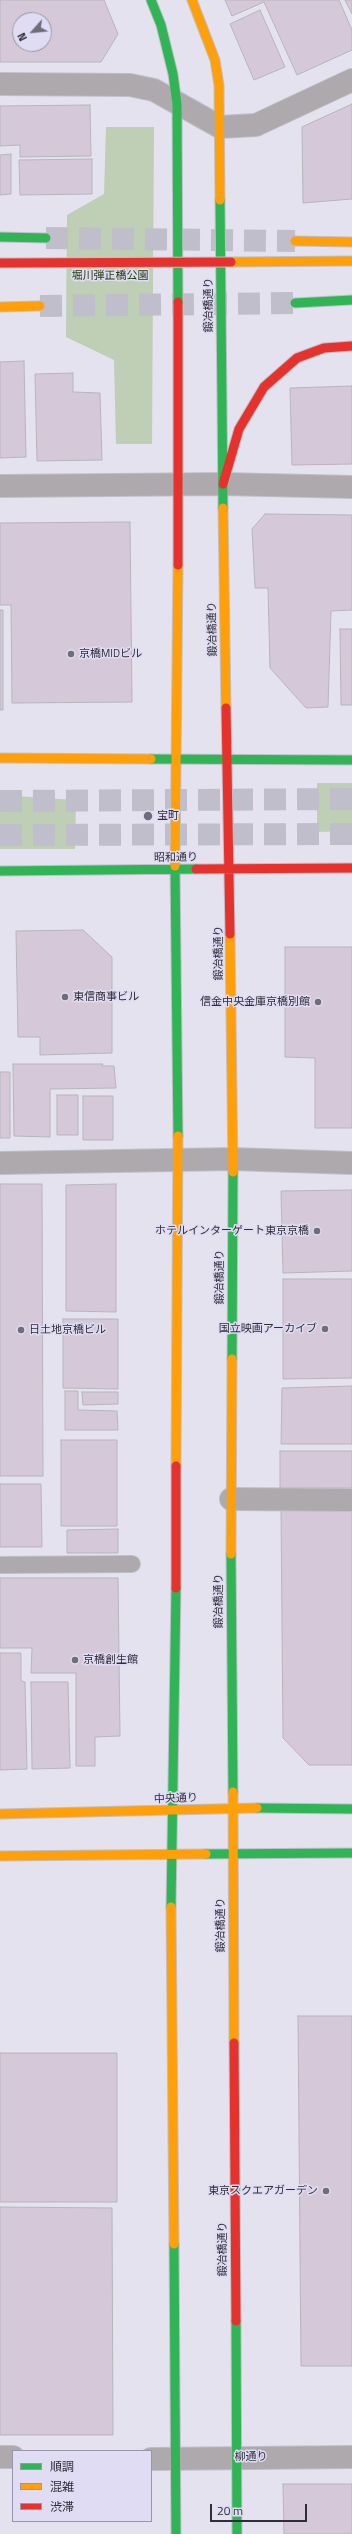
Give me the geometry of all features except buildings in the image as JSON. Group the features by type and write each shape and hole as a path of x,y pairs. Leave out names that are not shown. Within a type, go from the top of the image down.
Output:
{"main road":[{"path":"151,0 161,25 173,74 177,104 179,485 175,870 178,1160 174,1811 172,1854 176,2534"},
{"name":"鍛冶橋通り","path":"192,0 215,60 219,85 220,127 222,484 230,868 233,1159 231,1499 237,2534"},
{"path":"0,237 46,238"},
{"path":"295,241 352,242"},
{"path":"0,263 352,261"},
{"path":"295,303 352,300"},
{"path":"0,307 40,306"},
{"path":"222,484 239,429 264,387 297,358 324,348 352,346"},
{"path":"0,758 352,760"},
{"name":"昭和通り","path":"0,871 352,868"},
{"name":"中央通り","path":"0,1814 233,1809 352,1809"},
{"path":"0,1856 352,1853"}],"street":[{"path":"0,84 130,85 154,90 220,127 256,125 352,80"},
{"path":"0,486 222,484 352,487"},
{"path":"0,1163 233,1159 352,1163"},
{"path":"231,1499 352,1500"},
{"path":"0,2457 12,2457"},
{"name":"柳通り","path":"152,2459 352,2457"}],"lane":[{"path":"0,1565 132,1564"}],"green space":[{"name":"堀川弾正橋公園","path":"106,127 154,127 152,444 116,444 114,360 66,337 67,215 104,194"},
{"path":"317,783 352,783 352,831 317,832"},
{"path":"0,795 76,800 75,849 0,849"}],"tunnel":[{"path":"46,238 295,241"},
{"path":"40,306 295,303"},
{"path":"0,801 352,799"},
{"path":"0,835 352,834"}],"traffic: fast":[{"path":"151,0 161,25 173,74 177,104 178,302"},
{"path":"220,200 223,508"},
{"path":"0,237 46,238"},
{"path":"295,303 352,300"},
{"path":"151,759 352,760"},
{"path":"175,866 178,1136"},
{"path":"0,871 196,869"},
{"path":"232,1359 233,1172"},
{"path":"231,1554 233,1792"},
{"path":"171,1907 176,1588"},
{"path":"257,1808 352,1809"},
{"path":"206,1854 352,1853"},
{"path":"174,2244 176,2534"},
{"path":"236,2321 237,2534"}],"traffic: slow":[{"path":"192,0 215,60 219,85 220,200"},
{"path":"295,241 352,242"},
{"path":"231,262 352,261"},
{"path":"0,307 40,306"},
{"path":"223,508 226,708"},
{"path":"175,866 178,565"},
{"path":"0,758 151,759"},
{"path":"230,934 233,1172"},
{"path":"176,1466 178,1136"},
{"path":"231,1554 232,1359"},
{"path":"233,1792 234,2043"},
{"path":"0,1814 257,1808"},
{"path":"0,1856 206,1854"},
{"path":"171,1907 174,2244"}],"traffic: jam":[{"path":"0,263 231,262"},
{"path":"178,302 178,565"},
{"path":"223,484 239,429 264,387 297,358 324,348 352,346"},
{"path":"226,708 230,934"},
{"path":"196,869 352,868"},
{"path":"176,1466 176,1588"},
{"path":"234,2043 236,2321"}],"place":[{"name":"京橋MIDビル","path":"71,654"},
{"name":"宝町","path":"148,816"},
{"name":"東信商事ビル","path":"65,997"},
{"name":"信金中央金庫京橋別館","path":"318,1002"},
{"name":"ホテルインターゲート東京京橋","path":"317,1231"},
{"name":"国立映画アーカイブ","path":"325,1329"},
{"name":"日土地京橋ビル","path":"21,1330"},
{"name":"京橋創生館","path":"75,1660"},
{"name":"東京スクエアガーデン","path":"326,2191"}]}
